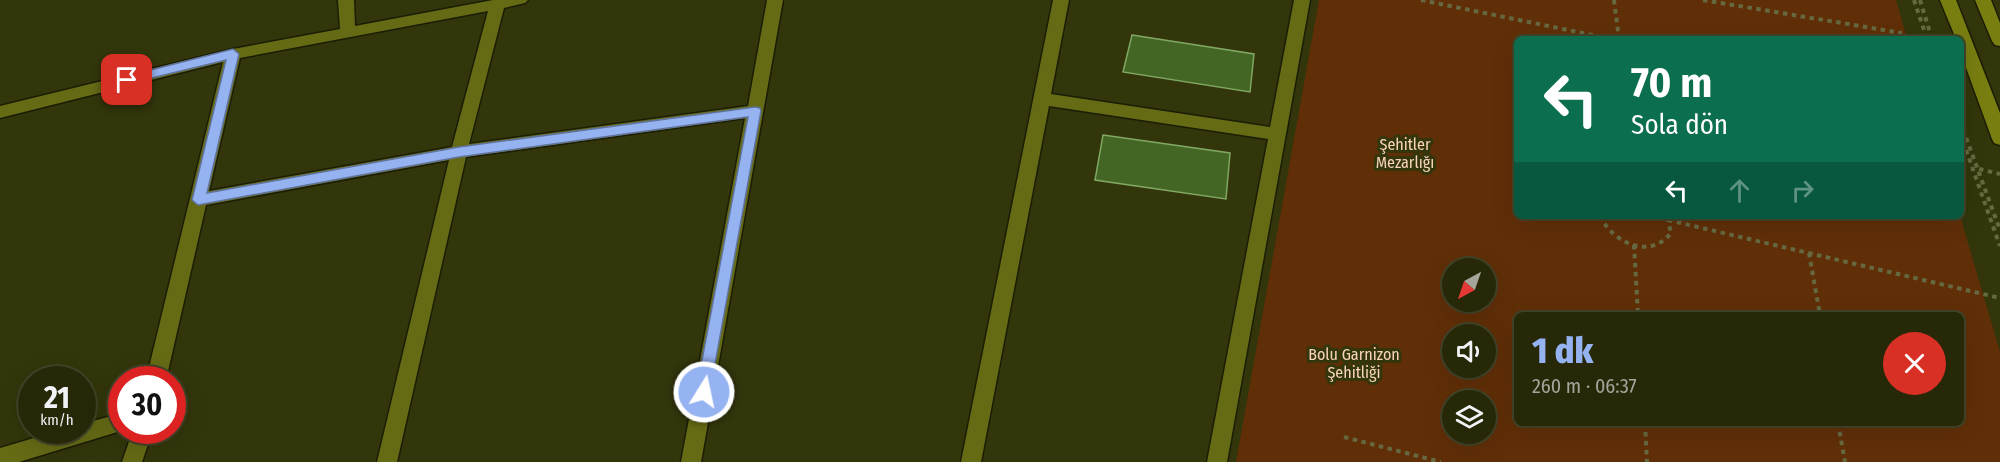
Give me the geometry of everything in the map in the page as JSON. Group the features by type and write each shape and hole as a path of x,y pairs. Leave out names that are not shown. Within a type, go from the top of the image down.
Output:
{"main road":[{"path":"1948,0 1994,103 2000,139"},
{"path":"1983,0 1996,24 2000,41"}],"street":[{"path":"346,0 348,32"},
{"path":"0,112 233,54 520,0"},
{"path":"691,462 775,0"},
{"path":"972,462 1044,99 1061,0"},
{"path":"1217,462 1302,0"},
{"path":"387,462 459,152 497,4"},
{"path":"159,366 233,54"},
{"path":"1044,99 1276,134"},
{"path":"198,200 459,152 755,111"},
{"path":"0,458 108,426"},
{"path":"132,462 138,444"}],"path":[{"path":"1421,0 1597,36"},
{"path":"1614,0 1619,36"},
{"path":"1703,0 1902,33"},
{"path":"1914,0 1927,36"},
{"path":"1920,0 1931,36"},
{"path":"1964,132 2000,230"},
{"path":"1964,144 2000,246"},
{"path":"1978,169 2000,174"},
{"path":"1602,219 1606,228 1615,236 1634,245 1650,247 1661,245 1668,240 1671,233 1668,219"},
{"path":"1672,219 2000,298"},
{"path":"1634,245 1638,312"},
{"path":"1809,253 1819,312"},
{"path":"1645,426 1647,462"},
{"path":"1839,426 1845,462"},
{"path":"1344,437 1441,462"}],"green space":[{"name":"Şehitler Mezarlığı","path":"1319,0 1896,0 1906,36 1514,36 1514,219 1961,219 2000,352 2000,462 1236,462"}],"building":[{"path":"1132,35 1254,54 1250,92 1123,72"},
{"path":"1103,135 1230,153 1226,199 1095,180"}],"route":[{"path":"127,80 233,54 198,200 459,152 755,111 704,392"}],"park label":[{"name":"Bolu Garnizon Şehitliği","path":"1354,363"}]}
